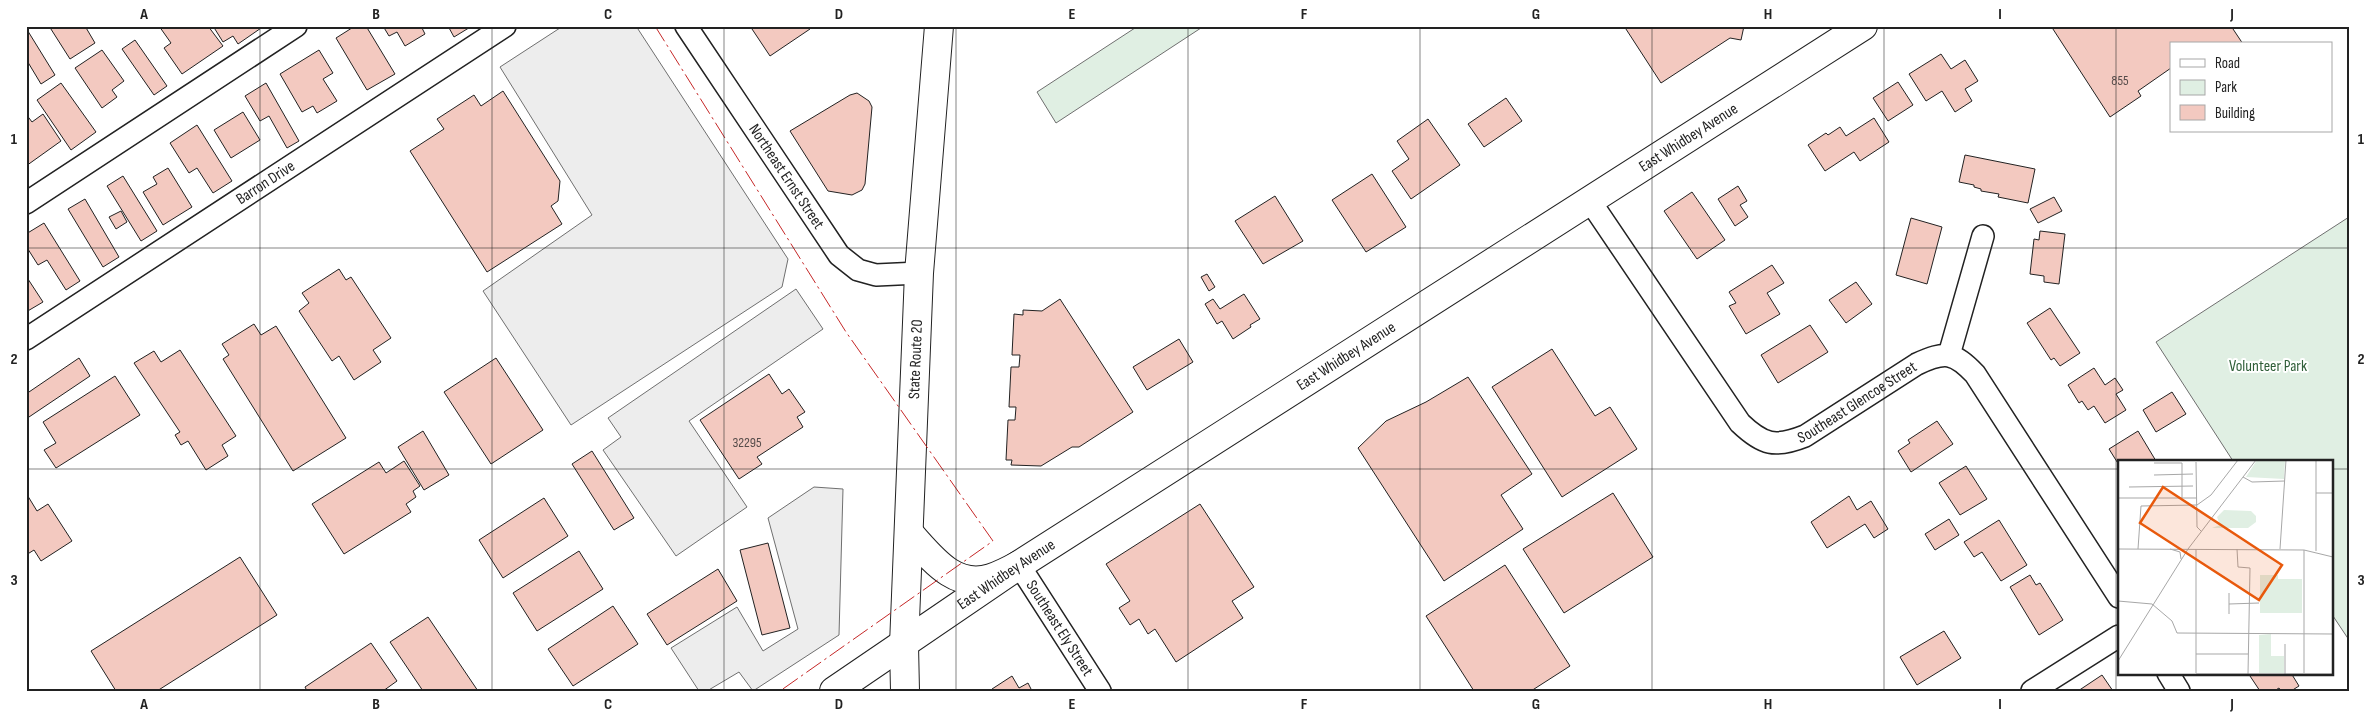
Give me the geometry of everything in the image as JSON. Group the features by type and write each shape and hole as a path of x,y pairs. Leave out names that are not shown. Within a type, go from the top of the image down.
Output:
{"street":[{"path":"26,203 296,26"},
{"name":"Barron Drive","path":"26,339 504,26"},
{"name":"Northeast Ernst Street","path":"686,26 839,256 858,270 876,275 919,273"},
{"name":"State Route 20","path":"905,691 904,645 919,273 939,26"},
{"name":"East Whidbey Avenue","path":"834,691 1019,566 1863,26"},
{"name":"Southeast Glencoe Street","path":"1590,201 1740,423 1754,436 1770,444 1788,443 1805,436 1917,364 1935,356 1949,355"},
{"path":"1983,236 1949,355 1964,362 1976,374 2118,596"},
{"path":"909,533 947,572 966,581 990,579 1019,566"},
{"name":"Southeast Ely Street","path":"1019,566 1100,691"},
{"path":"2032,691 2118,637"},
{"path":"2169,674 2179,691"}],"green space":[{"path":"1138,26 1204,26 1056,123 1037,92"},
{"name":"Volunteer Park","path":"2349,217 2349,640 2332,614 2332,460 2232,460 2156,342"}],"shaded area":[{"path":"563,26 636,26 788,259 782,287 571,425 483,291 592,215 500,67"},
{"path":"796,289 823,329 689,421 747,507 676,556 603,450 621,437 608,418"},
{"path":"814,487 843,489 839,635 753,691 739,672 707,691 699,691 671,648 737,607 763,651 798,629 768,518"}],"building":[{"path":"49,26 85,26 95,43 70,59"},
{"path":"159,26 208,26 223,46 182,74 164,48 171,43"},
{"path":"213,26 264,26 238,44 233,36 223,42"},
{"path":"355,26 366,26 395,74 367,90 336,38"},
{"path":"383,26 421,26 425,34 405,46 397,32 389,36"},
{"path":"448,26 472,26 454,37"},
{"path":"750,26 808,26 810,29 770,56"},
{"path":"1624,26 1744,26 1741,40 1730,38 1661,83"},
{"path":"2051,26 2231,26 2242,42 2170,42 2170,69 2138,91 2141,96 2110,117"},
{"path":"26,28 55,75 41,84 26,59"},
{"path":"135,40 167,86 154,95 122,49"},
{"path":"102,50 124,81 112,90 117,97 102,108 75,68"},
{"path":"319,50 333,73 323,79 337,101 317,113 313,106 302,112 280,74"},
{"path":"1941,54 1951,69 1965,60 1978,81 1965,89 1972,101 1955,112 1942,91 1926,101 1909,74"},
{"path":"1898,82 1913,105 1888,121 1873,98"},
{"path":"61,83 96,132 71,150 37,100"},
{"path":"266,83 299,141 287,148 269,116 260,121 245,96"},
{"path":"503,91 560,181 558,201 551,206 562,224 487,272 410,151 444,129 437,119 474,95 481,106"},
{"path":"857,93 869,101 872,107 865,184 862,190 852,195 828,191 790,131 850,95"},
{"path":"1506,98 1522,121 1484,147 1468,124"},
{"path":"243,112 260,140 231,158 214,130"},
{"path":"26,114 32,122 43,114 61,141 26,166"},
{"path":"1874,118 1889,142 1860,161 1854,152 1825,171 1808,145 1826,133 1828,135 1840,127 1846,136"},
{"path":"1428,119 1460,165 1411,199 1392,171 1409,159 1397,141"},
{"path":"197,125 232,181 213,193 197,168 189,173 170,143"},
{"path":"1965,155 2035,169 2028,203 1998,197 1999,194 1981,191 1981,189 1974,187 1974,185 1959,182"},
{"path":"168,168 192,207 163,225 143,192 157,184 153,177"},
{"path":"1372,174 1406,227 1366,252 1332,200"},
{"path":"123,176 157,231 141,241 107,186"},
{"path":"1738,186 1747,201 1740,205 1748,217 1735,226 1718,199"},
{"path":"1692,192 1725,240 1697,259 1664,211"},
{"path":"1275,196 1303,241 1263,264 1235,221"},
{"path":"2054,197 2062,211 2038,223 2030,209"},
{"path":"85,199 119,257 103,267 68,209"},
{"path":"121,211 127,222 116,229 109,217"},
{"path":"1911,218 1942,227 1927,284 1896,275"},
{"path":"44,223 80,281 66,290 47,260 38,265 26,246 26,234"},
{"path":"2040,231 2065,234 2059,284 2044,282 2044,276 2030,274 2034,239 2039,240"},
{"path":"1772,265 1784,283 1767,293 1780,314 1746,334 1729,306 1736,303 1729,292"},
{"path":"339,269 346,280 351,277 391,338 373,350 381,362 354,380 339,356 332,361 299,311 309,303 302,293"},
{"path":"1207,274 1215,287 1209,291 1201,277"},
{"path":"26,276 43,302 26,312"},
{"path":"1856,282 1872,304 1846,323 1829,300"},
{"path":"1244,294 1260,319 1233,339 1222,321 1217,324 1205,304 1213,299 1220,309"},
{"path":"1060,299 1133,412 1079,447 1072,447 1041,466 1011,465 1012,460 1006,460 1008,420 1015,420 1016,407 1009,407 1011,367 1019,367 1020,355 1012,355 1014,314 1023,315 1023,310 1042,311"},
{"path":"2050,308 2080,353 2060,366 2054,358 2051,360 2027,323"},
{"path":"254,324 261,335 276,326 346,438 293,471 223,359 229,355 222,344"},
{"path":"1810,325 1828,352 1778,383 1761,355"},
{"path":"1179,339 1193,362 1147,390 1133,367"},
{"path":"1552,349 1595,416 1610,407 1637,449 1562,497 1492,387"},
{"path":"180,350 236,436 222,445 228,456 206,470 188,441 181,445 175,435 180,432 134,363 154,351 161,362"},
{"path":"79,358 90,376 26,419 26,394"},
{"path":"496,358 543,430 491,464 444,392"},
{"path":"2094,368 2105,385 2115,378 2123,390 2116,394 2126,410 2105,423 2094,406 2088,410 2082,401 2079,403 2068,385"},
{"path":"769,374 782,394 789,389 805,412 797,417 803,427 757,457 762,464 739,479 700,420"},
{"path":"115,376 140,415 56,468 44,450 56,443 43,422"},
{"path":"1468,377 1532,474 1501,495 1523,529 1444,581 1358,448 1386,421 1426,402"},
{"path":"2172,392 2186,414 2156,432 2143,410"},
{"path":"1937,421 1953,444 1911,472 1898,451 1910,443 1908,440"},
{"path":"423,431 449,475 424,490 398,447"},
{"path":"2138,431 2155,460 2118,460 2118,463 2109,449"},
{"path":"592,451 634,518 614,530 572,464"},
{"path":"404,461 420,486 413,491 416,497 406,504 411,512 344,554 312,504 379,462 386,473"},
{"path":"1966,466 1987,499 1960,515 1939,483"},
{"path":"26,493 37,511 48,504 72,541 41,561 34,550 26,555"},
{"path":"1613,493 1653,557 1564,613 1523,549"},
{"path":"1849,496 1857,510 1871,501 1888,529 1874,538 1865,524 1827,548 1811,522"},
{"path":"544,498 568,536 503,578 479,540"},
{"path":"1200,504 1254,587 1232,601 1243,618 1176,662 1155,629 1148,634 1139,619 1130,625 1119,608 1130,601 1106,564"},
{"path":"1949,519 1959,535 1935,550 1925,534"},
{"path":"1999,520 2027,565 2001,581 1982,552 1974,557 1964,542"},
{"path":"768,543 790,628 762,635 740,550"},
{"path":"579,551 603,589 537,631 513,593"},
{"path":"240,557 277,615 157,691 116,691 91,651"},
{"path":"1505,565 1570,666 1531,691 1474,691 1426,616"},
{"path":"718,569 737,601 667,645 647,614"},
{"path":"2030,575 2036,585 2040,583 2063,620 2039,635 2010,587"},
{"path":"613,606 638,644 573,686 548,649"},
{"path":"428,617 478,691 423,691 390,642"},
{"path":"1944,631 1961,658 1917,685 1900,657"},
{"path":"371,643 397,681 383,691 307,691 305,687"},
{"path":"2249,674 2292,674 2299,686 2291,691 2281,691 2279,688 2274,691 2260,691"},
{"path":"2102,675 2113,691 2078,691"},
{"path":"1012,676 1019,688 1028,683 1032,691 993,691 992,689"}],"power":[{"path":"655,26 846,332 993,541 780,691"}]}
